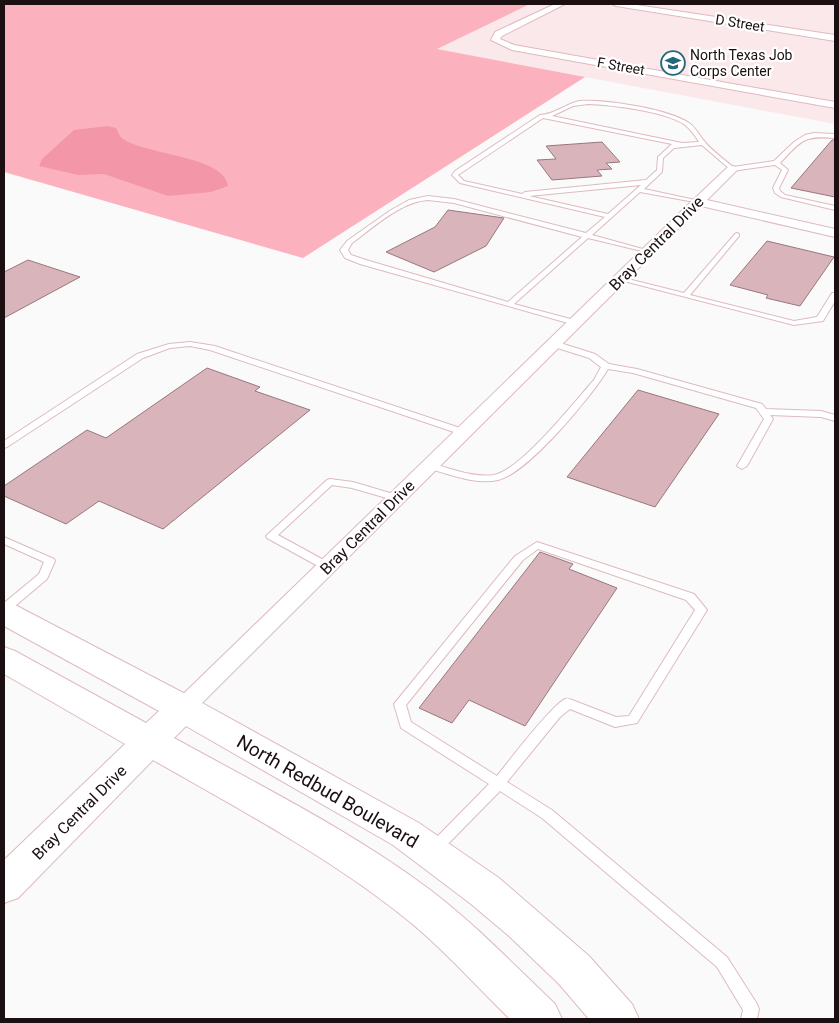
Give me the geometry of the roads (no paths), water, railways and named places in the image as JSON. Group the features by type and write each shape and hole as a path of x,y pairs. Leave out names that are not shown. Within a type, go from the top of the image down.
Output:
{"street":[{"name":"F Street","path":"561,4 498,34 495,38 497,41 512,47 835,105"},
{"name":"D Street","path":"616,4 835,38"},
{"name":"Bray Central Drive","path":"4,886 732,169"},
{"path":"698,202 835,231"},
{"name":"North Redbud Boulevard","path":"4,613 183,708 406,834 523,923 574,970 617,1019"},
{"path":"4,659 329,842 415,902 468,949 540,1019"}],"lane":[{"path":"547,117 557,110 580,102 660,114 682,122 696,132 703,143 732,169 776,163 802,137 816,134 835,136"},
{"path":"610,216 462,182 455,176 457,172 542,116 684,145"},
{"path":"509,305 660,172 660,158 672,146 703,143"},
{"path":"776,163 785,170 776,188 777,192 789,198 835,208"},
{"path":"516,194 649,182"},
{"path":"641,190 698,202"},
{"path":"575,324 364,262 348,256 344,250 349,242 403,206 418,199 429,198 454,201 648,252"},
{"path":"686,295 737,235"},
{"path":"620,279 794,323 820,318 835,295"},
{"path":"4,444 140,356 169,346 190,344 212,348 463,432"},
{"path":"554,344 592,356 606,366 634,371 759,406 769,419 742,466"},
{"path":"430,466 470,476 499,477 519,466 597,381 606,366"},
{"path":"764,412 821,414 835,418"},
{"path":"327,567 271,536 330,482 353,485 397,498"},
{"path":"4,540 50,561 43,576 4,609"},
{"path":"431,852 499,783 556,714 568,703 615,722 633,720 701,610 690,597 536,544 519,558 400,704 405,725 499,783 547,814 722,962 751,1010 749,1019"}],"place":[{"name":"North Texas Job Corps Center","path":"673,63"}]}
